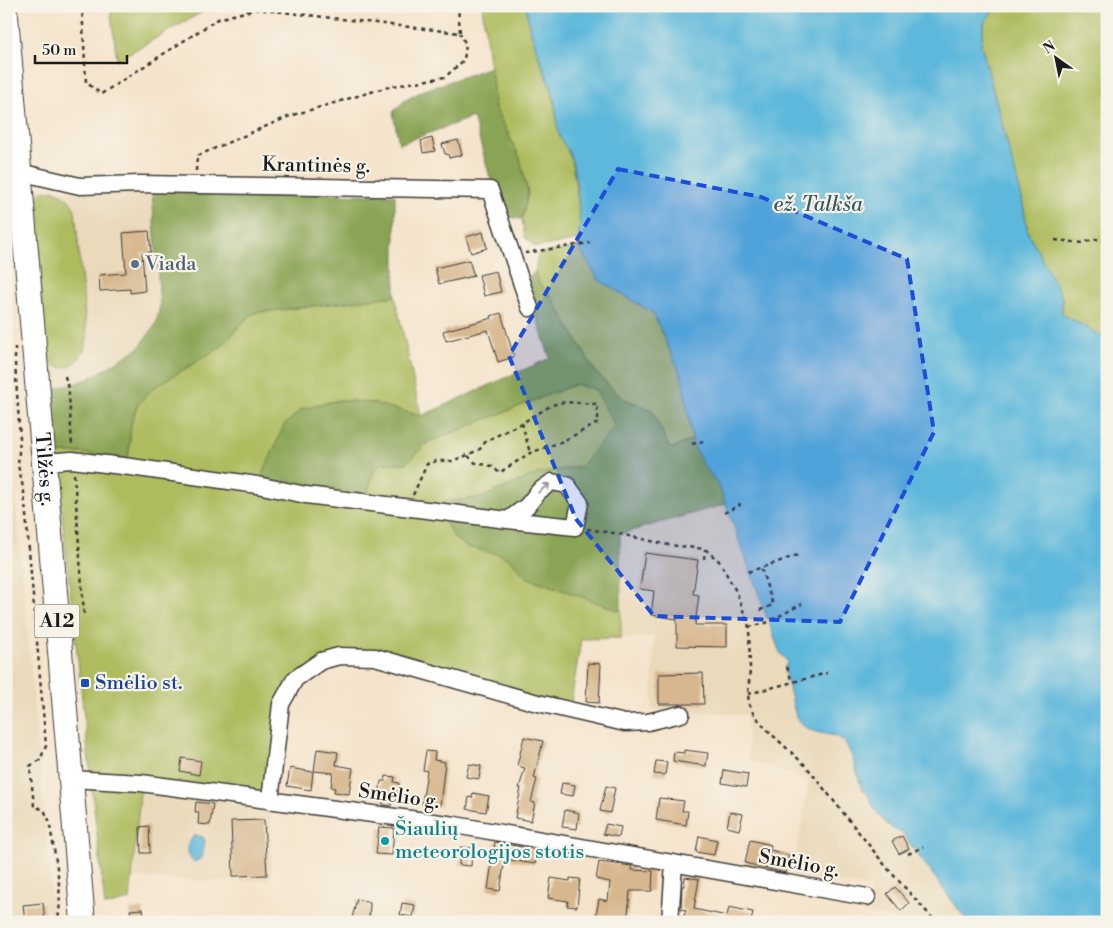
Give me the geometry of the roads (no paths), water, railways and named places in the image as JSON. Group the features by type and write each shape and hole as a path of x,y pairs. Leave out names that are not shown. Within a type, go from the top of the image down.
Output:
{"highway":[{"name":"Tilžės g.","path":"6,16 83,922"}],"street":[{"name":"Krantinės g.","path":"19,172 80,186 140,184 490,190 530,308"},
{"path":"44,462 72,460 257,485 306,495 508,520 576,527 580,503 567,485 552,482 539,492 527,506 508,520"},
{"path":"270,801 281,704 295,678 321,661 339,656 375,657 534,702 625,723 648,722 681,714"},
{"name":"Smėlio g.","path":"71,779 141,783 455,825 867,897"},
{"path":"670,922 674,863"}],"water":[{"name":"ež. Talkša","path":"526,6 996,6 984,23 981,45 1022,199 1028,232 1062,298 1062,314 1105,338 1107,337 1107,922 968,922 902,833 889,826 882,819 862,789 845,742 811,730 800,723 796,717 785,672 785,666 788,662 780,653 718,483 703,465 693,444 682,377 653,313 599,280 577,245 579,215 573,166 570,155 559,135 554,95 533,38"},
{"path":"195,835 203,837 205,841 202,858 194,862 189,856 188,849 190,841"}],"place":[{"name":"Viada","path":"135,264"},
{"name":"Smėlio st.","path":"85,683"},
{"name":"Šiaulių meteorologijos stotis","path":"385,841"}]}
